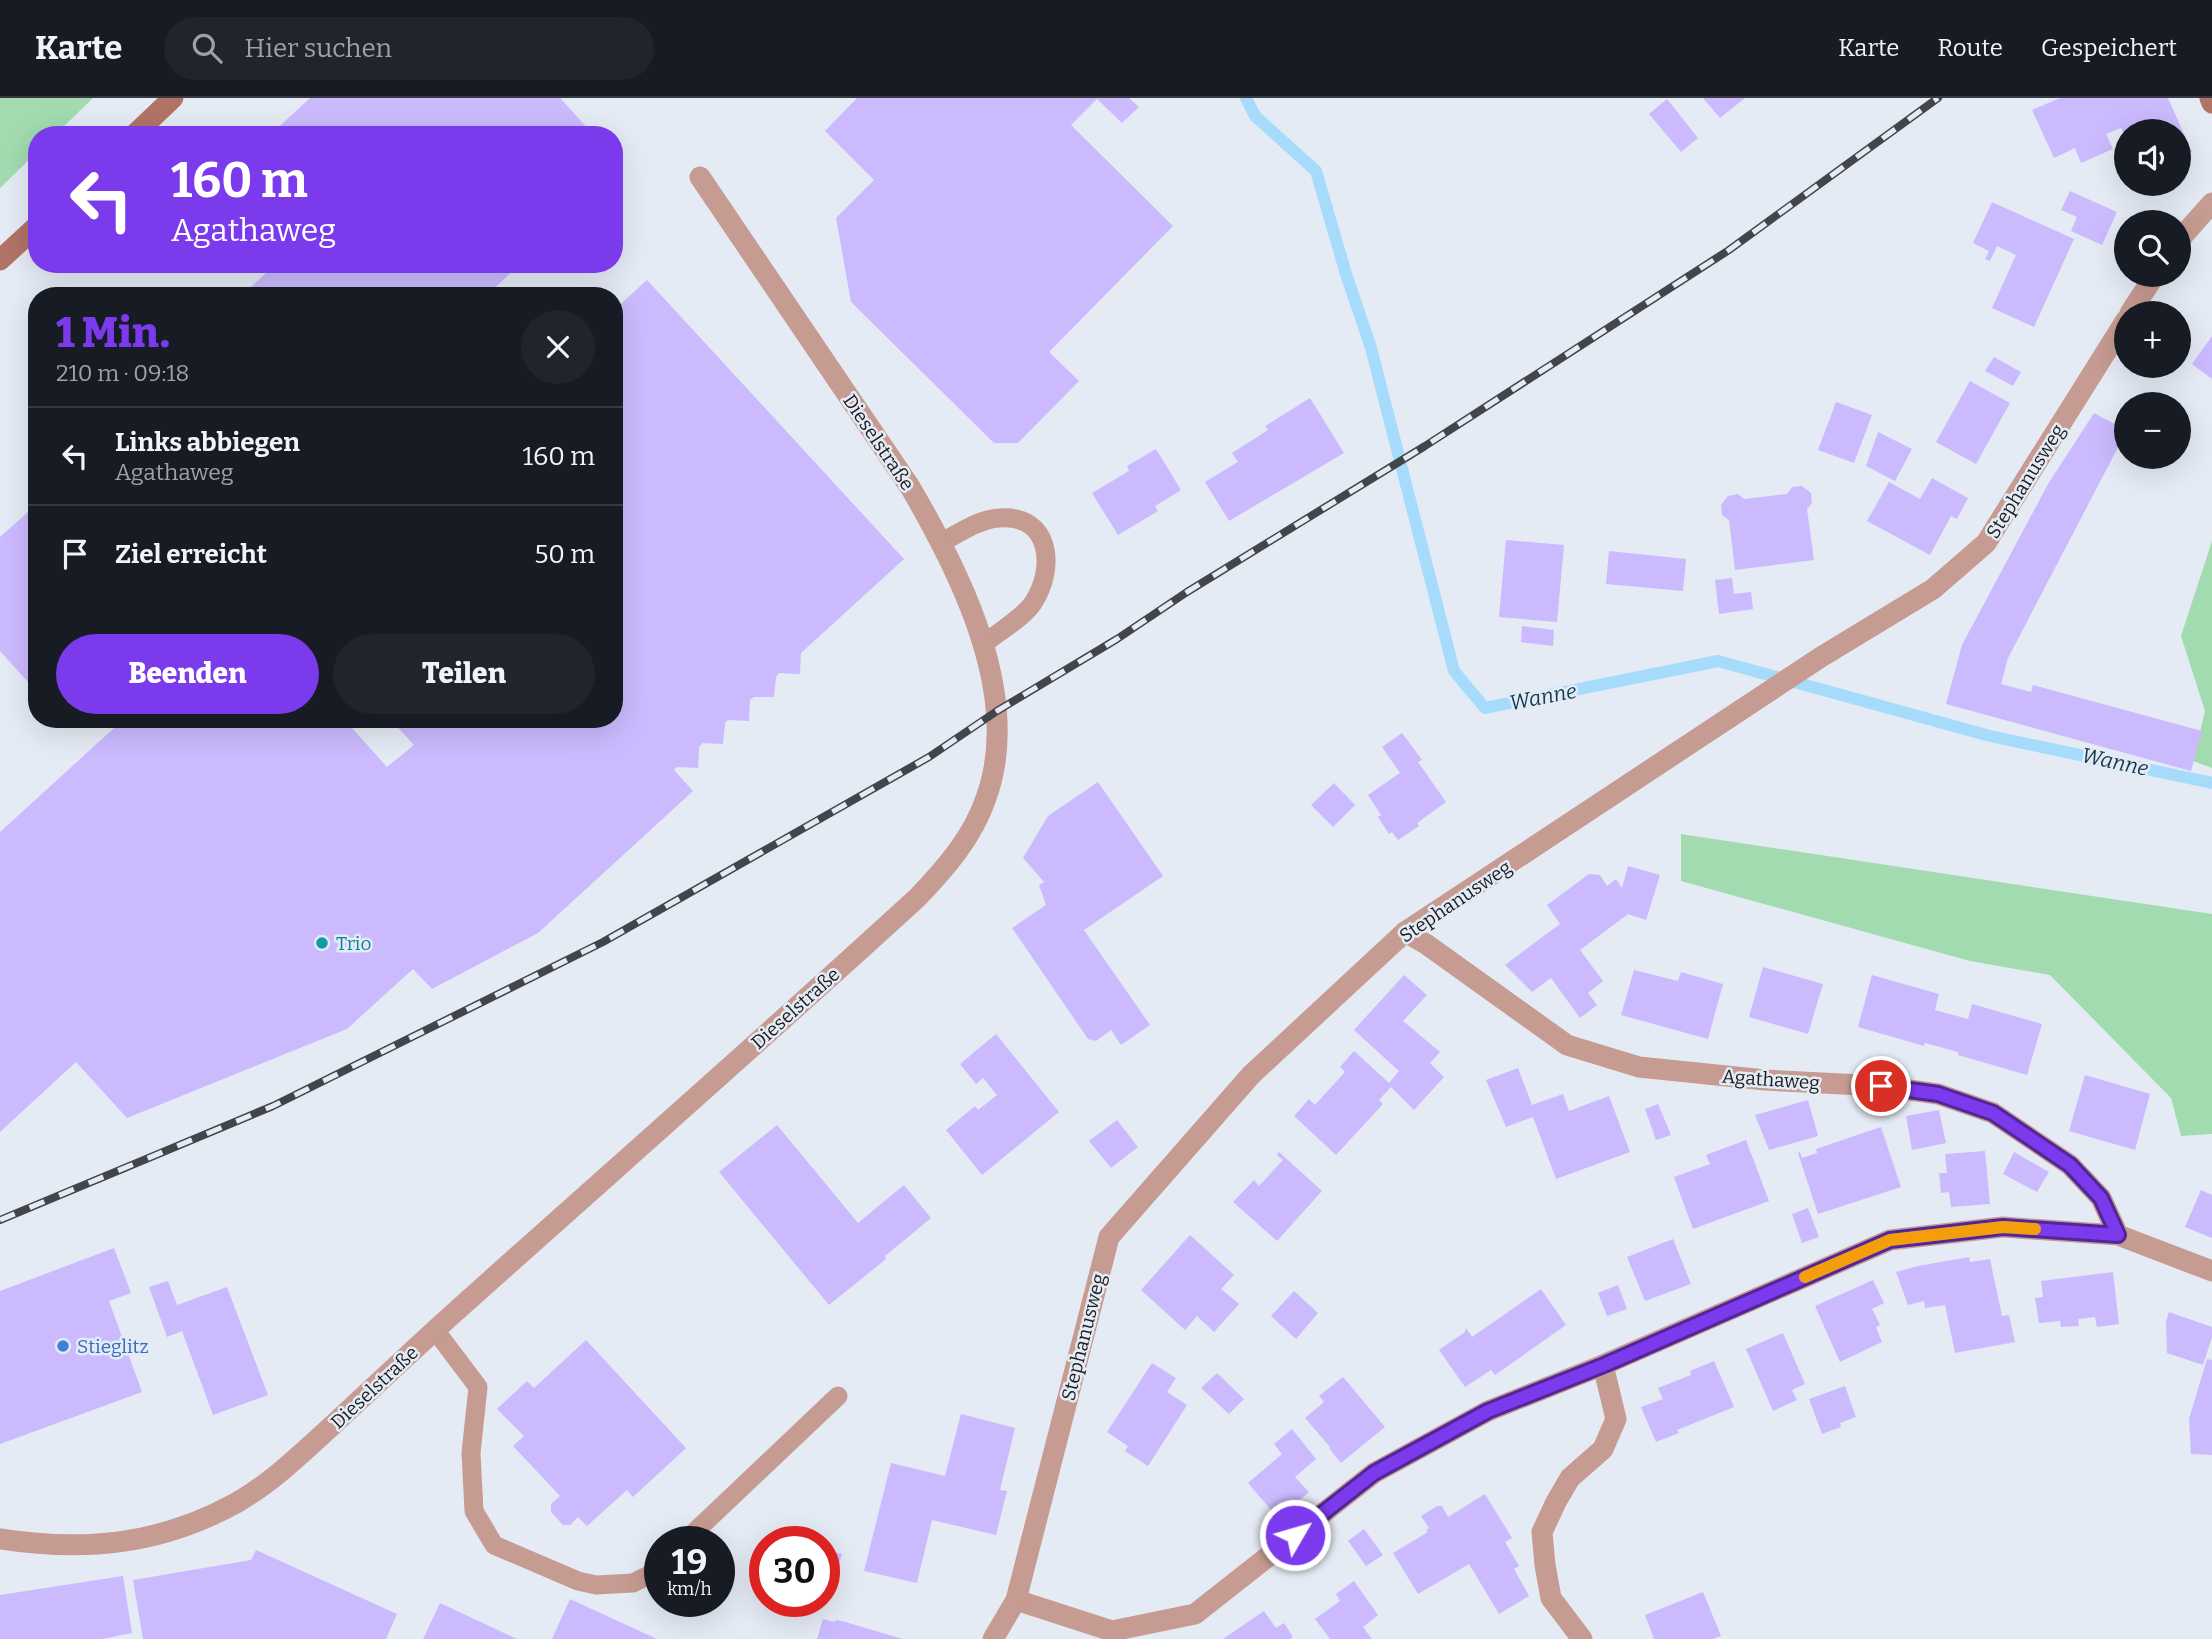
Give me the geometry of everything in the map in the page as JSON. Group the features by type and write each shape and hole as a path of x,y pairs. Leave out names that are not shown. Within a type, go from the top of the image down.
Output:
{"street":[{"path":"143,126 173,98"},
{"name":"Dieselstraße","path":"0,1539 38,1545 121,1543 163,1534 236,1503 262,1486 293,1462 435,1330 896,917 938,877 975,822 986,799 993,774 998,741 997,711 984,644 961,586 910,487 700,177"},
{"path":"2191,227 2212,203"},
{"path":"0,260 28,234"},
{"name":"Stephanusweg","path":"993,1639 1016,1600 1109,1237 1251,1075 1405,933 1821,657 1933,589 1986,543 2114,339"},
{"name":"Agathaweg","path":"1405,933 1426,944 1567,1045 1639,1067 1765,1080 1881,1086 1938,1094 1993,1113 2070,1165 2101,1198 2118,1235"},
{"path":"1016,1600 1112,1631 1195,1614 1374,1473 1488,1411 1604,1365 1890,1240 2003,1227 2118,1235 2212,1271"},
{"path":"1582,1639 1551,1598 1542,1532 1570,1478 1603,1449 1616,1419 1604,1365"}],"lane":[{"path":"940,543 998,518 1029,524 1039,533 1046,547 1046,577 1033,604 984,644"},
{"path":"435,1330 478,1387 471,1453 474,1511 494,1545 578,1581 596,1585 633,1583 644,1578"},
{"path":"701,1526 838,1396"}],"green space":[{"path":"0,98 93,98 64,126 28,126 28,161 0,188"},
{"path":"2212,541 2212,768 2193,761 2205,711 2181,636"},
{"path":"1681,834 2212,914 2212,1134 2181,1136 2171,1098 2050,975 1970,961 1681,881"}],"building":[{"path":"310,98 560,98 586,126 280,126"},
{"path":"857,98 1129,98 1139,107 1122,123 1097,99 1071,125 1173,226 1049,352 1079,381 1018,443 994,443 851,302 836,218 874,180 825,131"},
{"path":"1703,98 1745,98 1720,118"},
{"path":"2060,98 2168,98 2177,119 2114,119 2114,131 2106,134 2113,149 2081,163 2075,148 2054,158 2032,110"},
{"path":"1667,99 1698,138 1681,152 1649,114"},
{"path":"2070,191 2114,211 2114,219 2102,245 2071,231 2077,217 2061,210"},
{"path":"1992,202 2074,239 2034,327 1992,308 2016,255 1997,246 1990,261 1985,259 1989,251 1973,243"},
{"path":"266,273 510,273 496,287 251,287"},
{"path":"647,280 904,559 801,653 800,674 779,673 776,677 774,697 754,697 750,700 749,721 728,720 725,723 723,744 703,743 699,747 698,768 677,767 674,770 693,791 538,933 432,989 413,969 347,1029 127,1118 76,1062 0,1132 0,832 114,728 352,728 387,767 414,745 398,728 623,728 623,302"},
{"path":"2212,336 2212,379 2192,364"},
{"path":"1994,357 2021,372 2013,386 1985,371"},
{"path":"1970,381 2010,403 1976,464 1936,442"},
{"path":"1310,398 1344,453 1229,521 1205,482 1238,462 1232,453 1268,430 1265,426"},
{"path":"1836,402 1872,415 1854,463 1818,450"},
{"path":"2094,413 2114,424 2114,455 2008,658 2001,684 2031,692 2033,685 2202,731 2191,771 1946,704 1962,645 2048,484"},
{"path":"1878,432 1912,449 1895,481 1866,466"},
{"path":"1156,449 1181,490 1155,506 1158,511 1118,535 1092,493 1129,471 1127,466"},
{"path":"1932,478 1968,498 1957,519 1951,516 1930,555 1867,521 1889,482 1920,499"},
{"path":"1802,486 1811,493 1812,503 1807,509 1814,560 1735,570 1729,520 1722,515 1721,505 1728,496 1738,494 1744,499 1787,494 1792,487"},
{"path":"28,512 28,682 0,651 0,537"},
{"path":"1506,540 1564,545 1557,622 1499,617"},
{"path":"1609,551 1686,559 1683,591 1606,584"},
{"path":"1732,578 1734,594 1751,592 1753,609 1719,614 1715,580"},
{"path":"1522,626 1554,630 1553,646 1521,642"},
{"path":"1402,733 1422,760 1418,762 1446,802 1398,840 1392,832 1389,834 1368,795 1400,773 1382,747"},
{"path":"1098,782 1163,876 1084,930 1150,1025 1121,1045 1111,1030 1096,1041 1088,1039 1012,928 1046,905 1039,885 1044,882 1023,858 1048,816"},
{"path":"1334,783 1355,805 1333,827 1311,805"},
{"path":"1628,866 1660,875 1646,920 1628,914 1580,950 1603,981 1588,993 1597,1005 1580,1018 1551,978 1532,992 1505,965 1560,924 1547,905 1589,874 1600,875 1607,886 1616,879 1622,888"},
{"path":"1763,967 1823,984 1808,1034 1749,1017"},
{"path":"1634,970 1678,981 1681,972 1723,984 1708,1039 1621,1015"},
{"path":"1404,975 1427,995 1403,1021 1440,1052 1430,1063 1444,1077 1414,1110 1391,1087 1379,1100 1383,1104 1336,1155 1294,1116 1309,1099 1315,1105 1345,1072 1340,1067 1354,1051 1389,1083 1399,1071 1354,1030"},
{"path":"1872,975 1939,994 1935,1010 1968,1019 1972,1004 2042,1024 2027,1075 1958,1055 1958,1052 1925,1043 1924,1046 1858,1027"},
{"path":"996,1034 1059,1112 982,1175 946,1130 975,1106 978,1110 997,1095 983,1078 976,1084 960,1064"},
{"path":"1518,1068 1532,1105 1563,1094 1569,1111 1609,1096 1630,1152 1556,1179 1533,1117 1506,1127 1486,1080"},
{"path":"2085,1075 2150,1094 2135,1150 2069,1131"},
{"path":"1808,1100 1818,1136 1769,1150 1755,1115"},
{"path":"1658,1104 1671,1135 1656,1140 1645,1109"},
{"path":"1939,1110 1946,1143 1912,1150 1906,1116"},
{"path":"1117,1120 1138,1147 1111,1168 1089,1141"},
{"path":"777,1125 858,1223 904,1185 931,1218 829,1305 719,1172"},
{"path":"1881,1127 1901,1187 1818,1214 1798,1153 1800,1152 1802,1158 1817,1153 1816,1149"},
{"path":"1746,1140 1769,1201 1693,1229 1674,1177 1710,1164 1706,1155"},
{"path":"1985,1151 1990,1204 1951,1207 1949,1192 1941,1193 1939,1173 1947,1173 1945,1154"},
{"path":"1279,1152 1322,1191 1277,1241 1233,1202 1254,1180 1259,1186 1283,1160 1277,1155"},
{"path":"2014,1152 2049,1172 2037,1192 2003,1174"},
{"path":"2201,1190 2212,1195 2212,1238 2185,1227"},
{"path":"1808,1208 1819,1237 1802,1243 1792,1214"},
{"path":"1190,1235 1234,1275 1221,1289 1239,1304 1214,1332 1197,1316 1185,1330 1141,1290"},
{"path":"1673,1239 1691,1284 1645,1301 1627,1257"},
{"name":"Stieglitz","path":"114,1248 131,1293 109,1301 142,1392 0,1444 0,1291"},
{"path":"1969,1257 1970,1262 1990,1259 2002,1316 2009,1315 2015,1342 1955,1353 1945,1305 1925,1308 1924,1301 1908,1305 1896,1272"},
{"path":"2113,1272 2119,1324 2097,1327 2095,1317 2078,1319 2079,1326 2061,1327 2060,1321 2039,1323 2035,1298 2043,1297 2041,1281"},
{"path":"1873,1280 1884,1303 1872,1309 1880,1325 1876,1327 1882,1342 1840,1362 1815,1306"},
{"path":"168,1281 177,1305 227,1287 268,1395 213,1415 182,1331 167,1337 149,1287"},
{"path":"1618,1285 1627,1309 1607,1316 1598,1293"},
{"path":"1541,1289 1566,1325 1495,1375 1491,1370 1465,1387 1439,1350 1465,1332 1466,1328 1472,1337"},
{"path":"1294,1291 1318,1313 1296,1339 1271,1316"},
{"path":"2169,1312 2212,1327 2212,1337 2203,1365 2167,1353 2166,1322"},
{"path":"1783,1333 1805,1384 1792,1390 1797,1400 1773,1411 1746,1349"},
{"path":"586,1340 686,1448 633,1497 627,1490 587,1526 578,1517 570,1525 563,1525 551,1512 551,1504 560,1496 513,1446 524,1436 497,1409 527,1381 534,1388"},
{"path":"2207,1359 2212,1360 2212,1455 2191,1454 2189,1419"},
{"path":"1714,1361 1734,1407 1677,1430 1679,1433 1656,1442 1641,1407 1663,1399 1658,1388 1691,1375 1690,1371"},
{"path":"1152,1363 1176,1378 1167,1392 1187,1405 1148,1466 1125,1451 1128,1446 1107,1432"},
{"path":"1217,1373 1244,1399 1229,1414 1201,1388"},
{"path":"1343,1377 1385,1427 1341,1463 1305,1418 1324,1402 1319,1396"},
{"path":"1845,1386 1856,1417 1840,1423 1841,1427 1822,1434 1809,1399"},
{"path":"961,1414 1015,1428 1000,1490 1007,1491 996,1535 932,1520 917,1583 864,1571 891,1463 945,1476"},
{"path":"1292,1429 1316,1459 1295,1477 1309,1492 1278,1518 1248,1483 1282,1454 1274,1444"},
{"path":"1485,1494 1512,1538 1505,1542 1519,1566 1514,1569 1529,1596 1499,1614 1469,1564 1418,1594 1393,1553 1428,1532 1426,1530 1429,1528 1421,1516 1437,1506 1442,1506 1448,1517"},
{"path":"1364,1529 1383,1555 1366,1566 1348,1541"},
{"path":"256,1550 397,1614 386,1639 143,1639 133,1580 251,1560"},
{"path":"123,1576 132,1633 103,1639 0,1639 0,1595"},
{"path":"1354,1581 1378,1615 1363,1627 1372,1639 1330,1639 1315,1619 1340,1601 1336,1594"},
{"path":"1703,1592 1721,1636 1713,1639 1654,1639 1645,1615"},
{"path":"570,1599 657,1639 552,1639"},
{"path":"440,1603 517,1639 423,1639"},
{"path":"1264,1611 1276,1628 1284,1623 1293,1637 1223,1639"},
{"path":"823,1619 842,1621 903,1639 817,1639"}],"waterway":[{"name":"Wanne","path":"1246,98 1255,116 1316,171 1371,348 1454,671 1485,708 1718,661 1990,736 2212,783"}],"railway":[{"path":"0,1220 273,1106 603,942 929,757 997,711 1425,446 1729,250 1938,98"}],"slow traffic":[{"path":"1805,1277 1890,1240 2003,1227 2035,1229"}],"place":[{"name":"Trio","path":"322,943"},
{"name":"Stieglitz","path":"63,1346"}],"route":[{"path":"1295,1535 1374,1473 1488,1411 1604,1365 1890,1240 2003,1227 2118,1235 2101,1198 2070,1165 1993,1113 1938,1094 1881,1086"}]}
